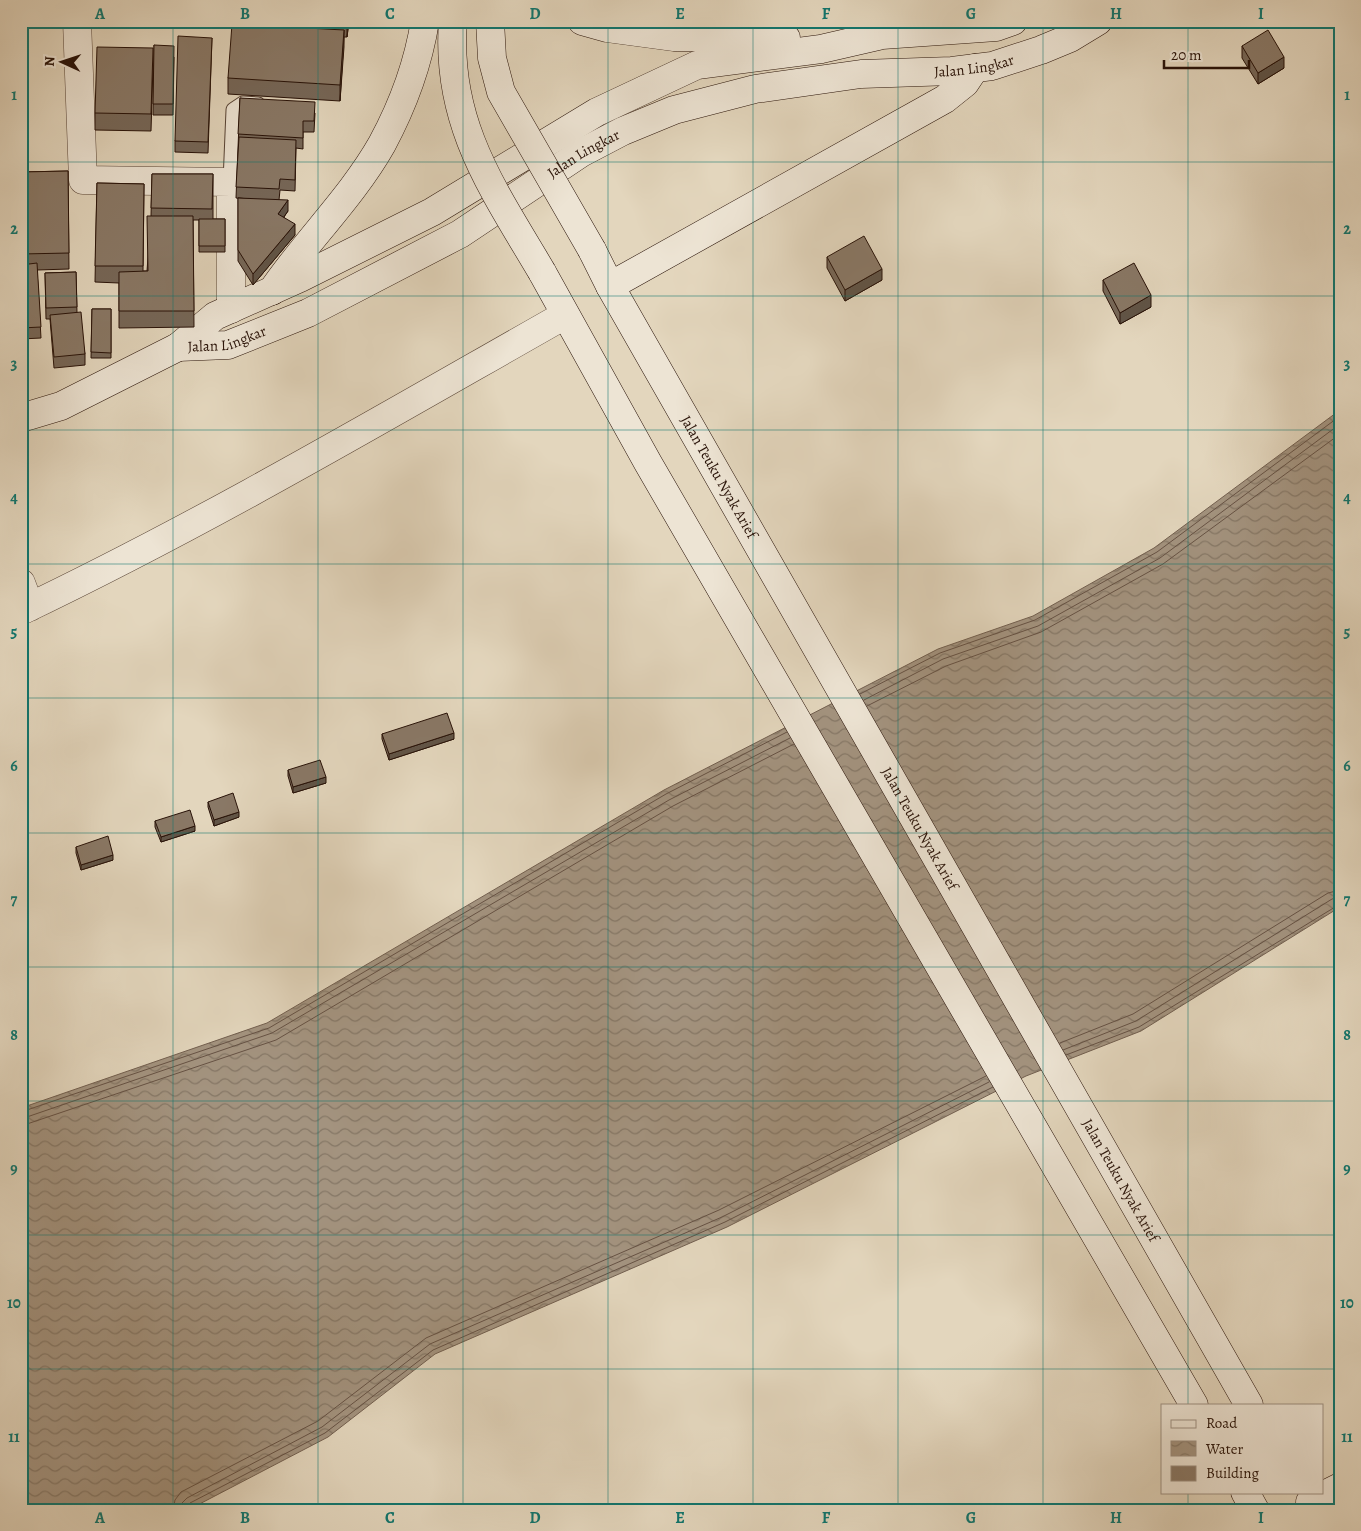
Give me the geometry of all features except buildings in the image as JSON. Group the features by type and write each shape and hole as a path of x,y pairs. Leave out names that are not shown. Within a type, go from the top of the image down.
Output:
{"main road":[{"path":"77,21 83,180 231,182 231,309"},
{"path":"272,291 294,258 350,189 381,145 406,95 422,42 425,21"},
{"path":"453,21 454,76 460,114 484,173 542,272 648,463 1193,1404"},
{"name":"Jalan Teuku Nyak Arief","path":"490,21 492,58 501,92 1248,1404"},
{"path":"582,21 607,28 674,37 765,38 840,32 882,35"},
{"name":"Jalan Lingkar","path":"178,347 228,345 308,313 460,234 581,153 623,131 674,110 755,89 861,74 975,68 1012,60 1070,38 1098,21"},
{"path":"1004,24 1012,60"},
{"name":"Jalan Lingkar","path":"178,347 216,316 272,291 432,212 597,112 697,65 821,49 882,35 1004,24"},
{"path":"610,286 945,99 965,83 975,68"},
{"path":"24,600 111,569 235,502 565,315"},
{"path":"21,418 61,406 178,347"},
{"path":"1309,1501 1340,1487"}],"lane":[{"path":"231,182 234,110 242,104 272,105"}],"water":[{"path":"1340,410 1340,907 1141,1031 1026,1076 727,1227 435,1354 328,1437 188,1510 21,1510 21,1108 267,1023 664,790 938,649 1033,616 1154,548"}]}
